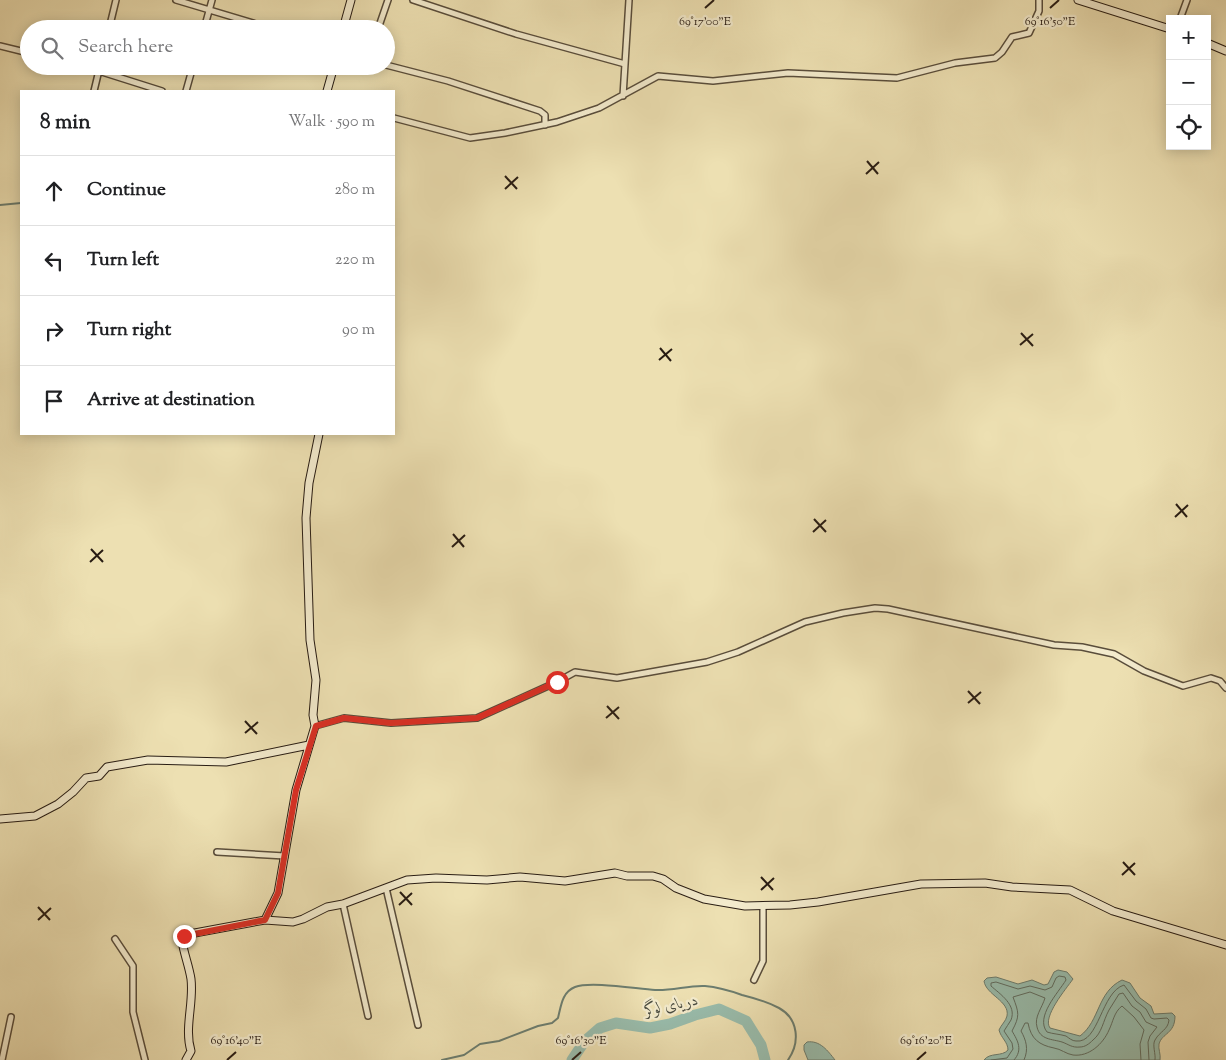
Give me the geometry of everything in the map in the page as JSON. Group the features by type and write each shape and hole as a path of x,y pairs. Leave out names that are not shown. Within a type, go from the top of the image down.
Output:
{"street":[{"path":"111,20 116,0"},
{"path":"176,0 243,20"},
{"path":"206,20 212,0"},
{"path":"345,20 351,0"},
{"path":"381,20 388,0"},
{"path":"413,0 516,34 625,64"},
{"path":"624,96 629,0"},
{"path":"395,118 470,138 545,125 599,108 658,76 713,81 788,73 897,78 955,63 995,58 1002,52 1012,37 1029,33 1039,11 1039,0"},
{"path":"1078,0 1166,27"},
{"path":"1181,15 1187,0"},
{"path":"1211,44 1226,50"},
{"path":"0,46 20,51"},
{"path":"395,67 540,111 545,115 545,125"},
{"path":"94,90 98,75"},
{"path":"119,75 159,90"},
{"path":"186,90 190,75"},
{"path":"327,90 331,75"},
{"path":"265,920 278,893 296,790 316,726 313,715 316,680 310,640 306,518 309,483 320,435"},
{"path":"316,726 344,718 391,723 477,718 575,672 617,678 707,662 738,652 805,622 843,612 875,608 1054,645 1082,647 1114,654 1144,672 1183,686 1210,678 1220,681 1226,688"},
{"path":"0,819 35,816 58,804 86,778 99,776 107,767 148,760 226,762 309,745"},
{"path":"217,852 285,856"},
{"path":"186,1060 191,1050 188,1039 191,980 182,938 187,934 265,920 294,922 314,915 327,907 343,904 407,880 436,878 487,880 520,877 565,881 615,873 627,876 653,876 663,879 688,893 717,902 745,906 790,906 921,884 985,883 1012,887 1070,890 1113,911 1226,946"},
{"path":"386,888 418,1024"},
{"path":"343,904 368,1016"},
{"path":"754,980 763,961 763,905"},
{"path":"115,939 133,966 133,1012 145,1060"},
{"path":"2,1060 11,1017"}],"water":[{"path":"1058,970 1067,972 1073,979 1052,1010 1048,1023 1050,1028 1080,1036 1087,1030 1108,992 1122,980 1130,983 1140,998 1151,1006 1154,1014 1172,1013 1175,1016 1171,1030 1159,1044 1160,1060 984,1060 989,1056 1008,1050 999,1030 1007,1016 1007,1011 1002,1002 989,990 984,981 987,978 996,977 1018,984 1032,980 1044,985 1048,984 1054,972"},
{"path":"807,1042 820,1044 835,1060 808,1060 804,1050 804,1045"}],"waterway":[{"path":"0,205 20,203"},
{"path":"442,1060 464,1055 480,1044 499,1041 538,1026 552,1023 558,1018 567,992 582,985 661,990 705,986 724,989 766,1002 786,1013 794,1025 796,1039 788,1060"},
{"name":"دریای لوگر","path":"572,1060 584,1042 600,1028 616,1023 650,1028 719,1009 746,1021 761,1045 765,1060"}],"route":[{"path":"184,936 265,920 272,909 278,893 296,790 316,726 344,718 391,723 477,718 557,682"}]}
